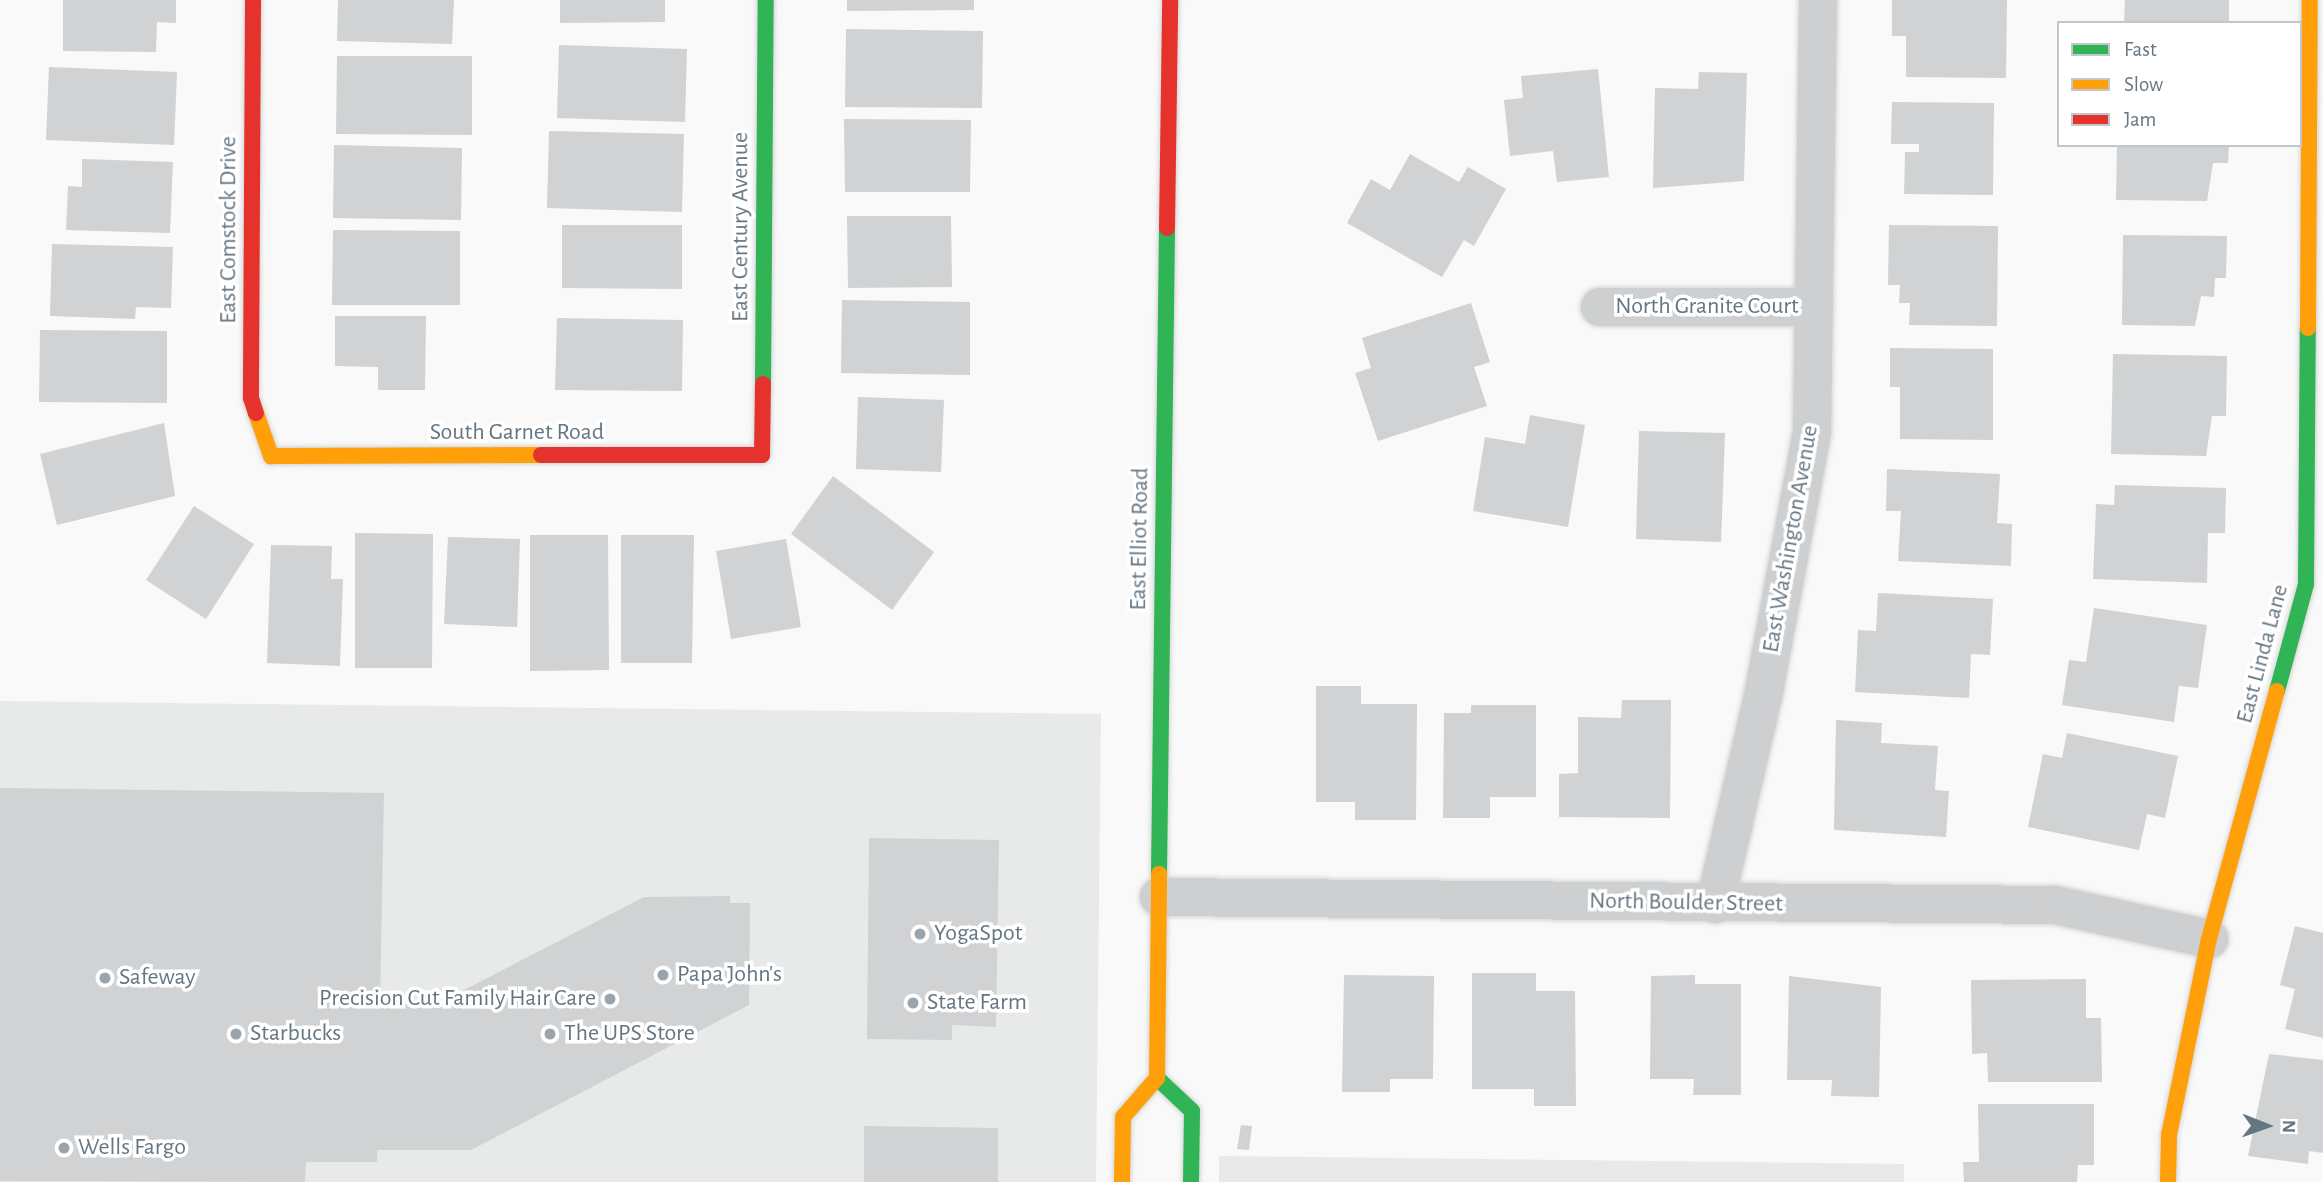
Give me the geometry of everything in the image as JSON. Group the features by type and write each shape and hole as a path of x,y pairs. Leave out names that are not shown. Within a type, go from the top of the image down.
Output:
{"street":[{"name":"East Comstock Drive","path":"253,0 251,398 271,456"},
{"name":"East Century Avenue","path":"762,455 766,0"},
{"name":"East Elliot Road","path":"1157,1078 1170,0"},
{"name":"East Washington Avenue","path":"1715,904 1764,691 1812,431 1818,0"},
{"name":"East Linda Lane","path":"2168,1182 2169,1135 2209,939 2306,584 2310,0"},
{"name":"North Granite Court","path":"1601,307 1814,307"},
{"name":"South Garnet Road","path":"271,456 762,455"},
{"name":"North Boulder Street","path":"1159,897 2054,905 2209,939"},
{"path":"1122,1182 1122,1117 1157,1078 1192,1111 1191,1182"}],"shaded area":[{"path":"0,701 1101,714 1096,1182 0,1182"},
{"path":"1219,1156 1904,1164 1904,1182 1219,1182"}],"building":[{"path":"63,0 176,0 176,23 157,22 156,52 63,51"},
{"path":"338,0 454,0 452,44 337,41"},
{"path":"560,0 665,0 665,22 560,23"},
{"path":"847,0 974,0 974,10 847,11"},
{"path":"1892,0 2007,0 2006,78 1906,77 1906,36 1892,36"},
{"path":"2125,0 2229,0 2229,21 2124,21"},
{"path":"846,29 983,31 982,108 845,107"},
{"path":"559,45 687,49 685,122 557,118"},
{"path":"337,56 472,56 472,135 336,134"},
{"path":"49,67 177,72 174,145 46,140"},
{"path":"1598,69 1609,177 1557,182 1553,151 1510,156 1504,100 1523,98 1521,76"},
{"path":"1699,72 1747,73 1744,181 1653,188 1655,88 1698,89"},
{"path":"1892,102 1994,103 1993,195 1904,194 1905,152 1919,152 1919,144 1891,144"},
{"path":"844,119 971,120 970,192 845,192"},
{"path":"549,131 684,134 682,212 547,208"},
{"path":"334,145 462,148 461,220 333,218"},
{"path":"2117,147 2229,147 2228,163 2213,163 2207,201 2116,200"},
{"path":"1410,154 1459,182 1468,167 1506,189 1474,246 1464,240 1442,277 1347,223 1371,179 1390,190"},
{"path":"82,159 173,162 170,233 66,230 68,186 82,187"},
{"path":"847,216 951,216 952,287 848,288"},
{"path":"562,225 682,225 682,289 562,288"},
{"path":"1889,225 1998,226 1997,326 1909,325 1910,303 1899,303 1900,285 1888,285"},
{"path":"333,230 460,231 460,305 332,305"},
{"path":"2123,235 2227,236 2226,278 2215,278 2214,297 2201,296 2195,326 2122,325"},
{"path":"52,244 173,247 171,308 136,307 135,319 50,316"},
{"path":"842,300 970,302 970,375 841,373"},
{"path":"1471,303 1490,362 1474,367 1487,406 1378,441 1355,373 1371,368 1362,338"},
{"path":"335,316 426,316 425,390 378,390 378,367 335,366"},
{"path":"557,318 683,320 682,391 555,390"},
{"path":"40,330 167,331 167,403 39,402"},
{"path":"1890,348 1993,349 1993,440 1900,439 1900,387 1890,387"},
{"path":"2113,354 2227,356 2226,416 2212,416 2206,456 2111,454"},
{"path":"858,397 944,400 941,472 856,469"},
{"path":"1530,415 1585,425 1568,527 1473,511 1485,437 1525,444"},
{"path":"164,423 175,496 57,525 40,454"},
{"path":"1639,431 1725,433 1721,542 1636,539"},
{"path":"1887,469 2000,474 1997,523 2012,524 2011,566 1898,561 1901,511 1886,511"},
{"path":"833,476 934,552 892,610 791,534"},
{"path":"2115,485 2226,488 2225,533 2208,533 2207,583 2093,579 2096,504 2114,505"},
{"path":"194,506 254,544 206,619 146,580"},
{"path":"355,533 433,534 432,668 355,668"},
{"path":"530,535 608,535 609,670 530,671"},
{"path":"621,535 694,535 692,663 621,663"},
{"path":"448,537 520,539 517,627 444,624"},
{"path":"786,539 801,627 731,639 716,551"},
{"path":"271,545 332,546 331,579 343,579 340,666 267,663"},
{"path":"1878,593 1993,599 1990,655 1971,654 1969,698 1855,692 1858,630 1876,631"},
{"path":"2094,608 2207,625 2198,688 2179,686 2174,722 2062,705 2069,660 2086,662"},
{"path":"1316,686 1361,686 1361,704 1417,704 1416,820 1355,820 1355,802 1316,802"},
{"path":"1622,700 1671,700 1670,818 1559,817 1559,774 1578,773 1578,717 1621,718"},
{"path":"1471,705 1536,705 1536,797 1490,797 1490,818 1443,818 1444,713 1471,713"},
{"path":"1836,720 1882,723 1881,743 1938,746 1935,790 1949,791 1946,837 1834,830"},
{"path":"2067,733 2178,756 2165,818 2147,814 2139,850 2028,827 2043,754 2062,758"},
{"path":"0,788 384,793 380,1003 435,1005 644,897 730,896 730,903 750,903 749,1005 471,1150 377,1150 377,1162 306,1162 305,1182 0,1181"},
{"path":"869,838 999,840 996,1027 952,1025 952,1040 867,1039"},
{"path":"2295,926 2323,933 2323,1038 2285,1029 2295,989 2280,985"},
{"path":"1472,973 1536,973 1536,991 1575,991 1576,1106 1534,1106 1534,1089 1472,1089"},
{"path":"1344,975 1434,976 1433,1079 1390,1079 1390,1092 1342,1092"},
{"path":"1695,975 1695,984 1741,984 1741,1095 1693,1095 1694,1079 1650,1079 1651,976"},
{"path":"1789,976 1881,987 1879,1097 1831,1096 1832,1080 1787,1080"},
{"path":"2086,979 2086,1018 2101,1018 2102,1082 1988,1082 1987,1053 1972,1054 1971,980"},
{"path":"2269,1054 2323,1060 2323,1153 2309,1151 2308,1164 2248,1156"},
{"path":"1978,1104 2094,1104 2094,1165 2078,1165 2077,1182 1964,1182 1963,1162 1979,1162"},
{"path":"1241,1125 1252,1126 1249,1150 1237,1149"},
{"path":"864,1126 998,1128 998,1182 864,1182"}],"traffic: fast":[{"path":"763,384 766,0"},
{"path":"1159,874 1167,228"},
{"path":"2277,691 2306,584 2308,328"},
{"path":"1157,1078 1192,1111 1191,1182"}],"traffic: slow":[{"path":"2308,328 2310,0"},
{"path":"256,413 271,456 541,455"},
{"path":"2168,1182 2169,1135 2209,939 2277,691"},
{"path":"1122,1182 1123,1117 1157,1078 1159,874"}],"traffic: jam":[{"path":"253,0 251,398 256,413"},
{"path":"1167,228 1170,0"},
{"path":"541,455 762,455 763,384"}],"place":[{"name":"YogaSpot","path":"920,934"},
{"name":"Papa John's","path":"663,975"},
{"name":"Safeway","path":"105,978"},
{"name":"Precision Cut Family Hair Care","path":"610,999"},
{"name":"State Farm","path":"913,1003"},
{"name":"Starbucks","path":"236,1034"},
{"name":"The UPS Store","path":"550,1034"},
{"name":"Wells Fargo","path":"64,1148"}]}
